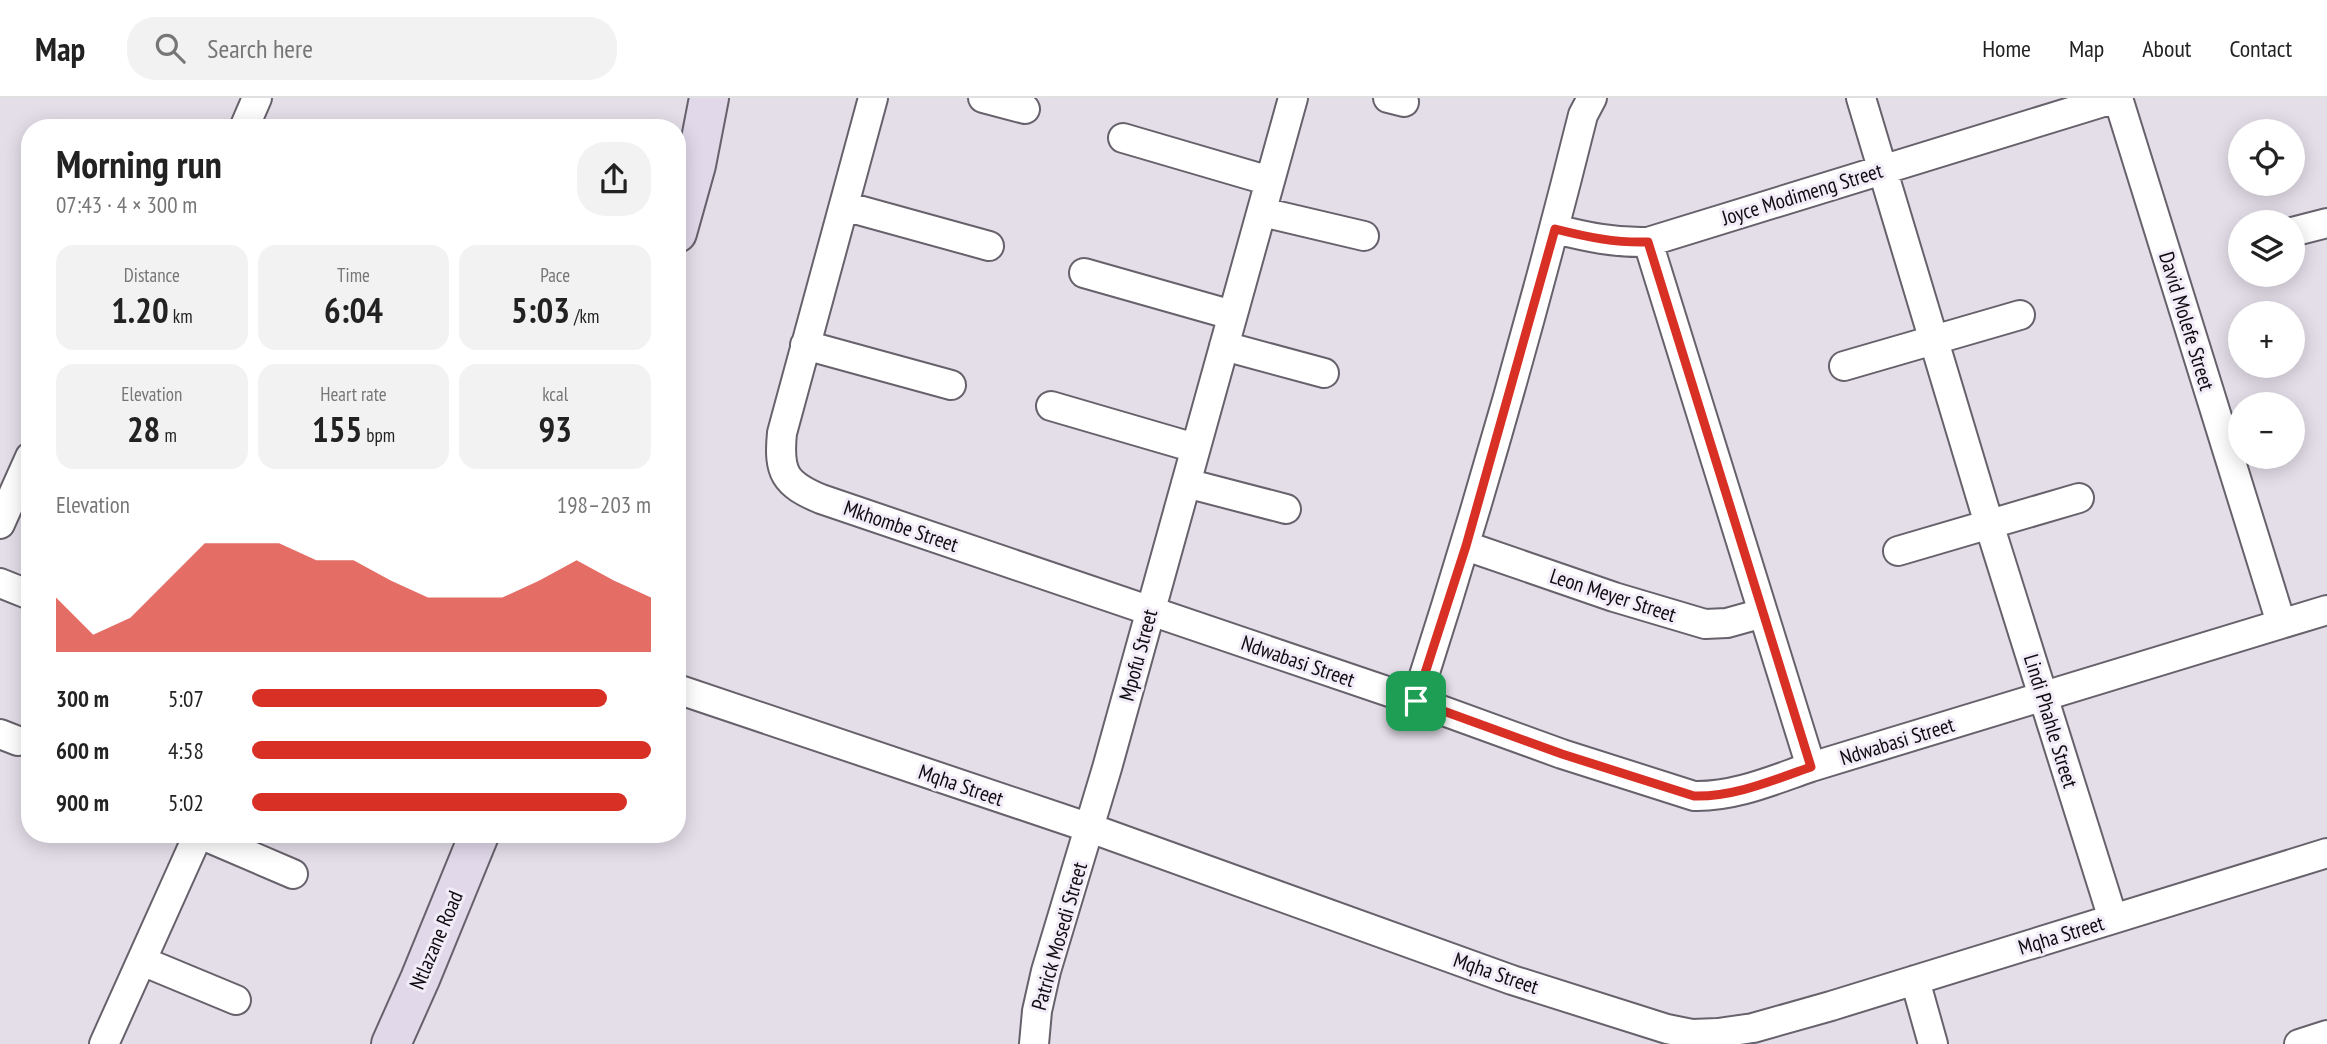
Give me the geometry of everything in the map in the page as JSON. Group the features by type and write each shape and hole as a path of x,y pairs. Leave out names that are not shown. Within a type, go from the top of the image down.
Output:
{"street":[{"path":"248,119 257,98"},
{"path":"686,201 709,98"},
{"name":"Mkhombe Street","path":"873,98 788,405 780,453 781,466 789,481 801,491 1151,611"},
{"path":"983,98 1025,109"},
{"name":"Mpofu Street","path":"1090,828 1293,98"},
{"path":"1416,701 1466,546 1555,229 1583,115 1592,98"},
{"name":"Lindi Phahle Street","path":"1861,98 1989,524 2113,919"},
{"name":"Joyce Modimeng Street","path":"1555,229 1620,243 1648,242 1881,169 2044,108 2117,98"},
{"name":"David Molefe Street","path":"2117,98 2281,623"},
{"path":"1123,138 1270,181"},
{"path":"844,206 989,246"},
{"path":"1262,212 1364,236"},
{"path":"2305,229 2327,223"},
{"path":"1648,242 1811,767"},
{"path":"1084,273 1232,315"},
{"path":"1844,366 2020,315"},
{"path":"806,345 951,385"},
{"path":"1224,346 1324,373"},
{"path":"1051,406 1195,448"},
{"path":"0,524 21,477"},
{"path":"1186,483 1286,509"},
{"path":"1898,551 2079,498"},
{"name":"Leon Meyer Street","path":"1466,546 1626,601 1705,624 1727,623 1763,613"},
{"path":"0,583 21,591"},
{"name":"Ndwabasi Street","path":"1151,611 1562,754 1694,796 1712,797 1753,788 1811,767 2327,610"},
{"name":"Mqha Street","path":"686,692 1090,828 1512,980 1631,1018 1692,1034 1753,1028 2327,853"},
{"name":"Patrick Mosedi Street","path":"1034,1044 1037,1011 1046,971 1090,828"},
{"path":"104,1044 196,843"},
{"path":"219,843 293,874"},
{"name":"Ntlazane Road","path":"391,1044 476,843"},
{"path":"142,961 236,1000"},
{"path":"1915,980 1933,1044"},
{"path":"2299,1044 2327,1035"}],"route":[{"path":"1555,229 1620,243 1648,242 1811,767 1753,788 1712,797 1694,796 1562,754 1416,701 1466,546 1555,229"}]}
